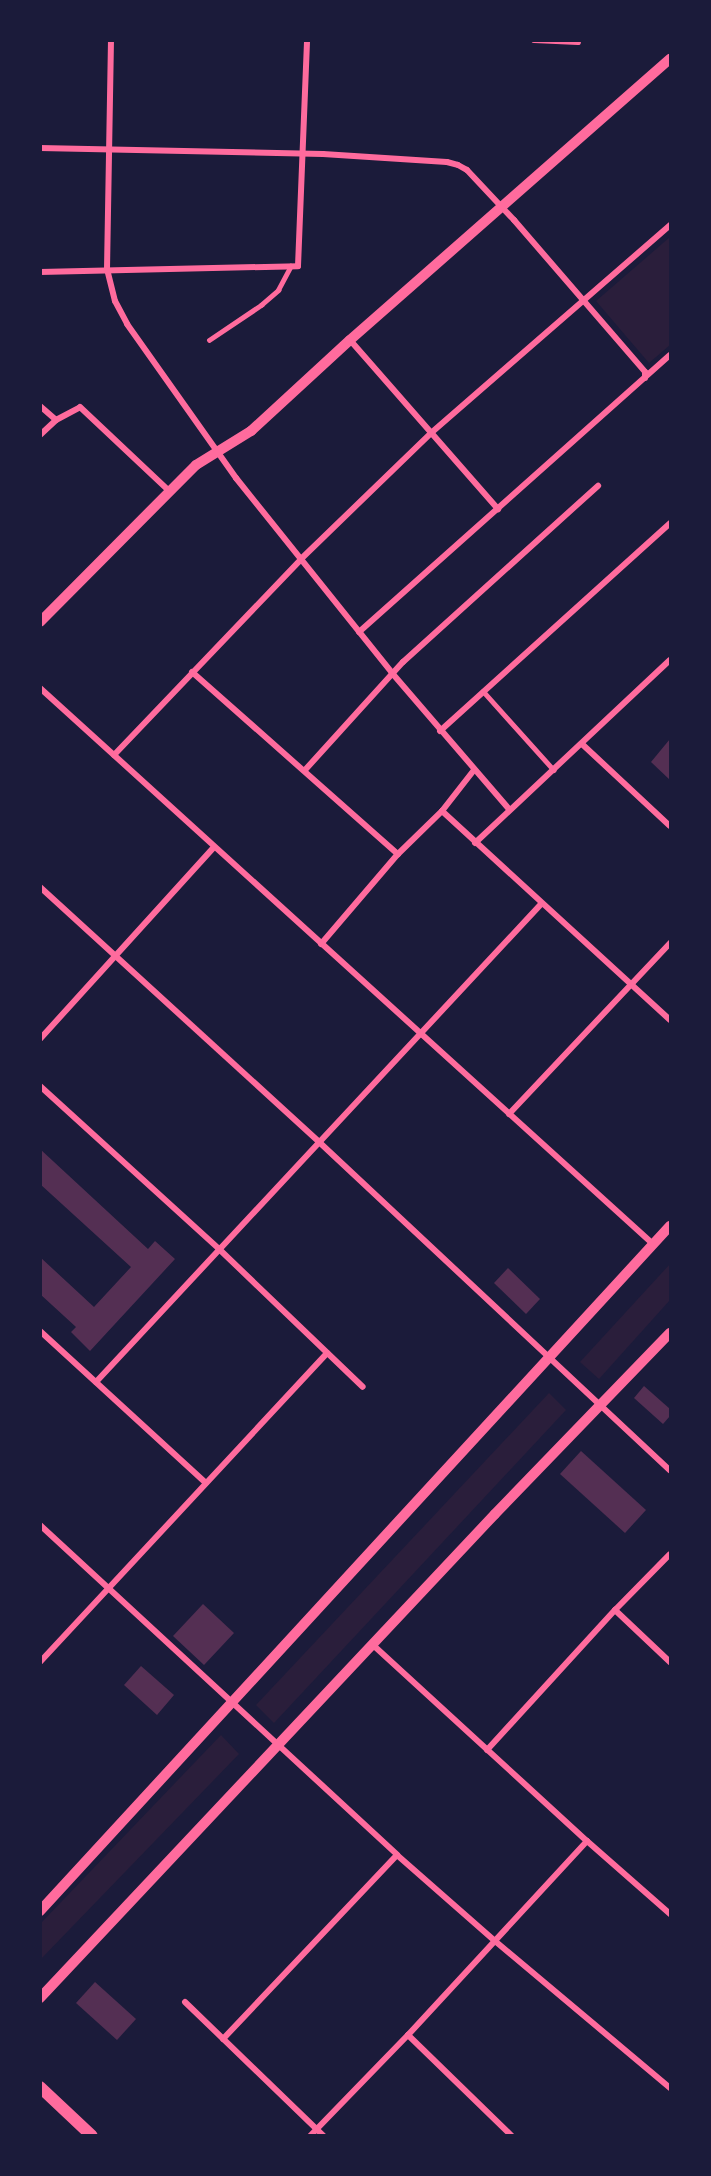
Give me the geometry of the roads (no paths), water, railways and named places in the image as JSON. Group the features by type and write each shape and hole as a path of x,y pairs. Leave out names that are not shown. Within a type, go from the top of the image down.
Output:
{"main road":[{"path":"40,2087 92,2136"}],"street":[{"path":"111,40 107,269 116,301 127,324 215,451 358,632 509,809"},
{"path":"40,272 298,266 307,40"},
{"path":"534,40 578,42"},
{"path":"40,622 169,491 215,451 251,431 350,340 670,59"},
{"path":"40,148 304,154 447,162 467,170 502,207 645,372 645,378"},
{"path":"114,755 301,559 431,433 670,225"},
{"path":"350,340 498,509"},
{"path":"358,632 670,356"},
{"path":"40,406 56,420"},
{"path":"40,435 56,420 80,407 169,491"},
{"path":"305,770 392,673 597,486"},
{"path":"441,730 670,522"},
{"path":"475,843 670,660"},
{"path":"192,672 398,854"},
{"path":"40,688 653,1244"},
{"path":"582,744 670,826"},
{"path":"321,944 398,854 441,811 474,770"},
{"path":"441,811 670,1020"},
{"path":"40,1039 214,847"},
{"path":"40,887 318,1141 670,1470"},
{"path":"96,1382 542,903"},
{"path":"509,1114 670,943"},
{"path":"40,1086 219,1249 363,1387"},
{"path":"40,1911 670,1226"},
{"path":"40,1330 206,1483"},
{"path":"40,1998 278,1744 670,1333"},
{"path":"40,1662 327,1353"},
{"path":"40,1525 397,1855 670,2088"},
{"path":"487,1750 615,1610 670,1554"},
{"path":"615,1610 670,1662"},
{"path":"373,1645 670,1914"},
{"path":"310,2136 408,2035 587,1841"},
{"path":"223,2038 397,1855"},
{"path":"185,2002 324,2136"},
{"path":"408,2035 512,2136"}],"lane":[{"path":"209,340 278,290 291,266"},
{"path":"483,691 554,770"}]}
